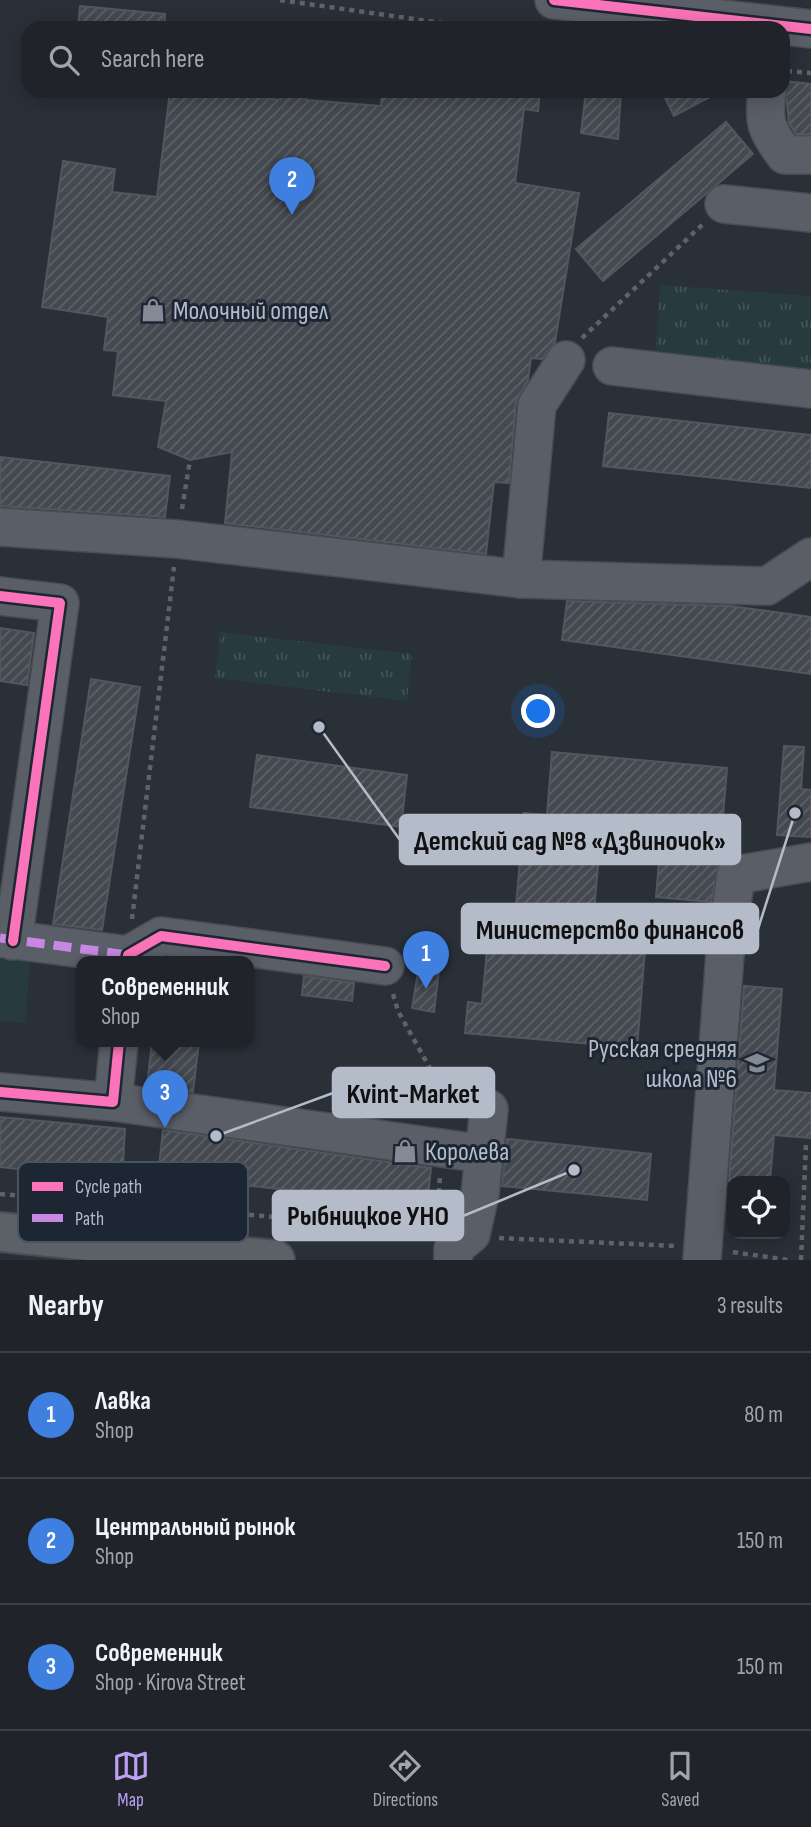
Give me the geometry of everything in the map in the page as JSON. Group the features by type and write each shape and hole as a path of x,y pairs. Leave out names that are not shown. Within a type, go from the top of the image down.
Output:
{"main road":[{"path":"0,1232 18,1234"},
{"path":"98,1242 275,1260"}],"street":[{"path":"554,0 721,21"},
{"path":"790,28 811,29"},
{"path":"766,98 764,113 767,130 785,155 811,155"},
{"path":"724,204 811,213"},
{"path":"521,579 537,405 566,360"},
{"path":"612,366 811,389"},
{"path":"0,527 177,539 521,579 767,586 811,556"},
{"path":"0,596 60,603 6,940 114,956"},
{"path":"703,1254 725,954 736,875 811,862"},
{"path":"131,956 161,936 385,966"},
{"path":"113,1102 118,1047"},
{"path":"0,1092 113,1102 484,1154"},
{"path":"462,1247 480,1194 489,1109"}],"path":[{"path":"280,0 428,21"},
{"path":"790,72 811,74"},
{"path":"566,360 579,341 724,204"},
{"path":"128,956 177,539 190,460"},
{"path":"248,1215 436,1230 446,1097 398,1012 385,966"},
{"path":"801,1260 806,1144"},
{"path":"0,1195 18,1196"},
{"path":"462,1247 703,1254 788,1260"}],"green space":[{"path":"660,285 811,296 811,371 655,359"},
{"path":"220,632 412,654 407,701 215,678"},
{"path":"0,948 31,951 25,1023 0,1021"}],"building":[{"path":"80,6 165,14 164,21 79,21"},
{"path":"790,82 811,84 811,134 796,134 789,123 787,98 790,98"},
{"path":"169,98 306,98 381,106 382,98 539,98 538,111 524,109 515,183 579,193 555,342 542,359 531,358 528,380 516,402 509,483 494,482 486,554 225,523 232,452 190,460 158,447 166,401 113,395 118,351 104,350 108,317 42,307 63,161 115,169 112,192 157,197"},
{"path":"585,98 621,98 618,139 581,133"},
{"path":"665,98 708,98 674,116"},
{"path":"726,122 753,154 603,281 576,249"},
{"path":"609,413 811,435 811,488 603,466"},
{"path":"0,457 170,476 165,517 0,506"},
{"path":"567,601 730,606 811,617 811,674 562,640"},
{"path":"0,628 34,633 27,685 0,681"},
{"path":"91,679 140,687 102,930 53,924"},
{"path":"784,746 804,747 801,789 811,790 811,837 777,835"},
{"path":"552,752 727,768 719,864 711,902 656,897 662,826 602,821 591,945 645,950 637,1048 465,1033 468,1002 482,1004 488,939 513,941 524,813 547,815"},
{"path":"257,755 407,775 401,827 250,807"},
{"path":"419,966 439,970 434,1012 412,1008"},
{"path":"304,976 354,983 352,1001 302,995"},
{"path":"744,986 782,989 774,1090 811,1093 811,1138 774,1135 770,1176 729,1176"},
{"path":"151,1047 198,1047 193,1092 147,1086"},
{"path":"0,1117 125,1129 123,1162 18,1162 18,1169 0,1167"},
{"path":"163,1130 431,1168 427,1205 248,1186 248,1162 160,1162"},
{"path":"507,1139 651,1154 647,1200 502,1186"}],"marked path":[{"path":"0,938 128,955"}],"cycle path":[{"path":"554,0 740,21"},
{"path":"790,27 811,29"},
{"path":"0,596 60,603 13,941"},
{"path":"128,956 161,936 385,966"},
{"path":"0,1092 113,1102 118,1047"}],"place":[{"name":"Центральный рынок","path":"292,215"},
{"name":"Молочный отдел","path":"153,310"},
{"name":"Детский сад №8 «Дзвиночок»","path":"319,727"},
{"name":"Министерство финансов","path":"795,813"},
{"name":"Лавка","path":"426,989"},
{"name":"Русская средняя школа №6","path":"757,1063"},
{"name":"Современник","path":"165,1128"},
{"name":"Kvint-Market","path":"216,1136"},
{"name":"Королева","path":"405,1151"},
{"name":"Рыбницкое УНО","path":"574,1170"}]}
